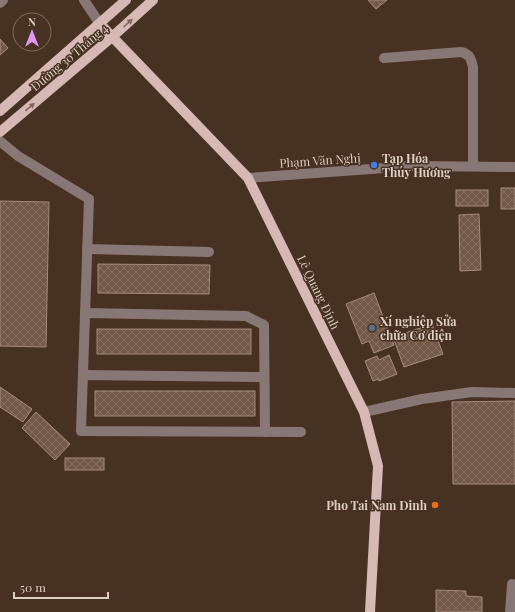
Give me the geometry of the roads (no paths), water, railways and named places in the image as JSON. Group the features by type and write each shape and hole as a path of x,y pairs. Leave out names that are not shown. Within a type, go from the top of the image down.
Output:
{"main road":[{"name":"Đường 30 Tháng 4","path":"0,111 126,0"},
{"name":"Đường 30 Tháng 4","path":"0,132 112,37 153,0"},
{"name":"Lê Quang Định","path":"100,24 248,178 364,412 378,466 370,612"}],"street":[{"path":"0,3 3,0"},
{"path":"84,0 100,24"},
{"path":"384,58 461,52 471,58 473,67 473,166"},
{"path":"0,141 18,156 89,199 80,431 301,432"},
{"name":"Phạm Văn Nghị","path":"248,178 412,166 515,167"},
{"path":"87,249 209,252"},
{"path":"85,313 246,316 264,325 265,432"},
{"path":"83,375 264,377"},
{"path":"364,412 422,399 472,392 515,393"},
{"path":"510,612 512,584"}],"place":[{"name":"Tạp Hóa Thúy Hương","path":"374,165"},
{"name":"Xí nghiệp Sửa chữa Cơ điện","path":"372,328"},
{"name":"Pho Tai Nam Dinh","path":"435,505"}]}
